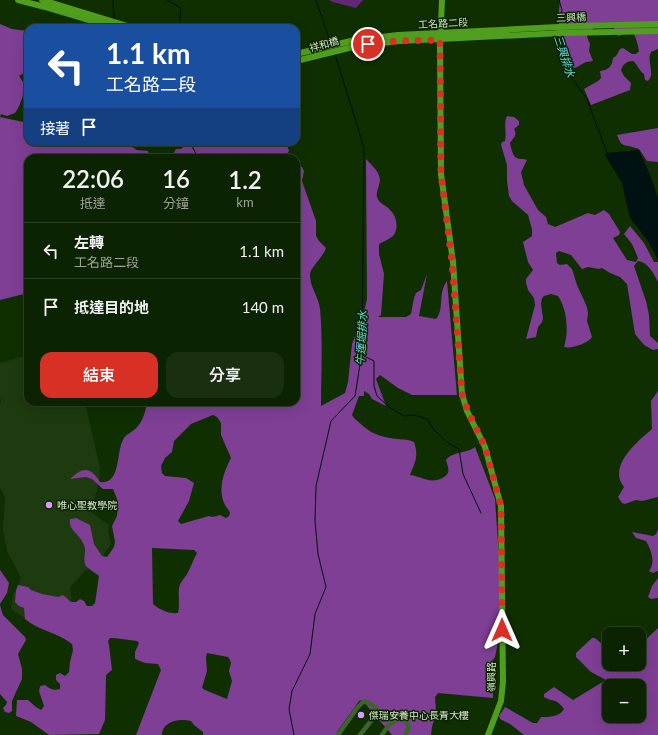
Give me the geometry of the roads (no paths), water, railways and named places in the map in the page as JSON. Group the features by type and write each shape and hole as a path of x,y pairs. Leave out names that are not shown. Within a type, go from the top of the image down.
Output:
{"main road":[{"path":"18,0 118,24"},
{"path":"42,0 107,24"},
{"name":"嶺興路","path":"442,0 440,36 441,174 452,262 462,394 468,411 485,447 501,506 501,659 503,682 501,701 488,735"},
{"path":"610,29 658,24"},
{"path":"610,29 658,31"},
{"name":"三興橋","path":"533,32 610,29"},
{"name":"工名路二段","path":"356,43 399,41 440,36 533,32"},
{"name":"祥和橋","path":"300,53 356,43"},
{"name":"祥和橋","path":"300,60 356,43"}],"street":[{"path":"338,735 357,708 364,701 377,708 378,712 360,735"},
{"path":"382,735 390,724 396,719 401,718 406,721 409,727 405,735"}],"waterway":[{"path":"113,0 114,20"},
{"path":"167,0 181,8 179,24"},
{"name":"牛運堀排水","path":"316,0 331,44"},
{"name":"三興排水","path":"558,25 562,10 559,0"},
{"name":"三興排水","path":"557,36 566,51 571,77 587,99 607,153"},
{"name":"牛運堀排水","path":"294,735 289,709 292,691 310,654 315,614 326,587 318,554 315,521 316,486 331,421 355,396 362,352 364,148 335,54"},
{"path":"192,146 196,154"},
{"path":"362,355 374,361 374,386 377,396 389,407 404,416 414,415 427,419 434,430 448,443 459,449 463,474 481,513"}],"place":[{"name":"唯心聖教學院","path":"49,505"},
{"name":"傑瑞安養中心長青大樓","path":"361,715"}]}
